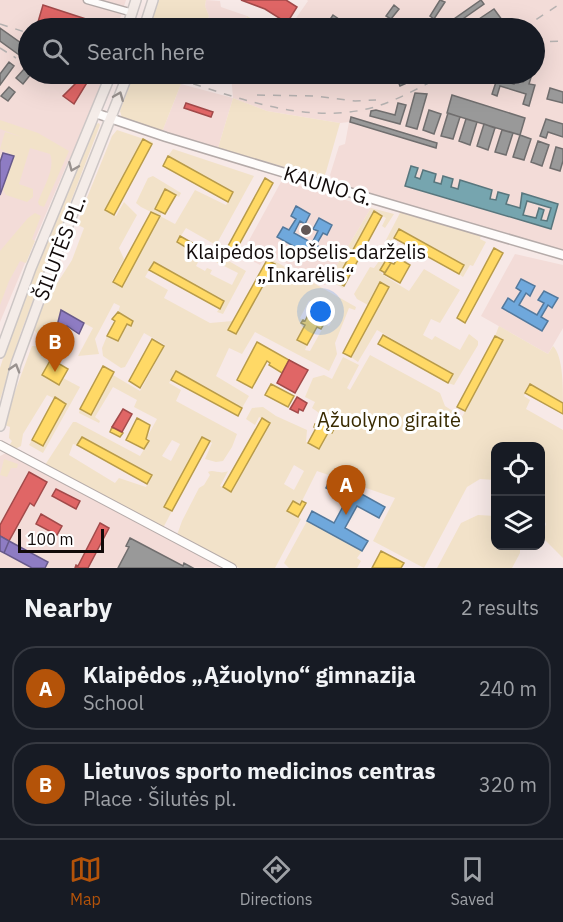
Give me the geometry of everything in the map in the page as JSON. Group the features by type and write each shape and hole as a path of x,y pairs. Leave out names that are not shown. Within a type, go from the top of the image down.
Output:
{"main road":[{"path":"130,18 136,0"},
{"path":"132,13 147,18 153,0"},
{"name":"ŠILUTĖS PL.","path":"0,353 31,268 107,84"},
{"name":"ŠILUTĖS PL.","path":"0,426 16,364 124,84"},
{"name":"KAUNO G.","path":"95,113 325,185 563,255"}],"street":[{"path":"87,0 132,13"},
{"path":"0,445 232,568"}],"shaded area":[{"path":"0,0 126,0 120,18 18,18 18,84 103,84 0,322"},
{"path":"206,0 220,1 221,7 247,16 246,18 208,18"},
{"path":"307,0 563,0 563,250 334,183 330,175 339,146 345,144 349,122 340,123 267,111 233,98 232,84 545,84 545,18 296,18"},
{"path":"181,84 233,98 218,148 162,132"},
{"name":"Klaipėdos lopšelis-darželis „Inkarėlis“","path":"282,180 371,208 325,285 268,253 260,265 241,255"},
{"path":"515,254 563,265 563,328 548,354 481,316"},
{"path":"10,453 226,568 0,568 0,456"}],"green space":[{"path":"158,0 206,0 205,6 209,16 208,18 153,18"},
{"path":"130,84 181,84 162,132 122,118 120,111"},
{"path":"233,98 267,111 340,123 323,178 218,148"},
{"path":"0,120 38,133 69,151 44,207 38,202 50,172 50,154 30,148 19,184 33,189 33,197 27,202 6,195 3,190 14,156 0,149 5,132 22,137 0,129"},
{"path":"99,123 21,332 0,400 0,368 10,337 48,235 96,124"},
{"path":"117,130 153,142 152,144 143,139 105,210 116,216 124,202 137,215 119,248 124,259 112,281 121,286 159,216 136,203 148,178 153,176 181,193 179,197 165,190 155,209 162,212 160,216 175,224 195,190 226,205 233,193 168,156 173,149 254,176 216,245 186,228 177,242 192,251 195,245 193,244 197,242 213,251 205,249 196,266 205,271 207,268 212,270 210,274 232,285 238,273 216,262 220,256 246,271 223,314 217,312 224,301 154,262 145,277 168,290 164,298 210,323 233,321 228,330 236,334 275,265 267,260 271,259 356,307 355,310 349,308 335,343 337,354 329,371 255,332 242,354 229,348 216,376 249,396 242,408 176,371 169,383 181,390 176,401 237,434 223,461 216,462 205,459 212,443 202,437 164,507 172,511 163,528 45,465 73,422 140,456 149,441 146,439 157,419 134,407 137,400 113,387 95,417 100,421 99,423 79,413 80,409 91,414 113,375 140,391 165,345 144,333 125,367 121,368 103,356 102,348 107,336 118,341 127,324 131,325 133,321 118,312 120,306 114,303 95,339 99,354 78,356 93,328 62,311 60,347 40,337 34,330 52,280 58,282 72,260 84,228 78,225 82,210 112,136","holes":["309,301 315,304 311,312 331,322 329,326 325,324 310,351 305,350 307,345 297,340 305,325 301,323 303,320 300,318","82,437 152,475 146,487 119,478 115,483 69,455 73,444 77,445","172,440 180,444 171,461 162,456"]},
{"path":"371,208 394,214 385,228 382,226 386,218 374,212 337,281 344,286 343,288 328,280"},
{"path":"401,211 481,235 480,239 486,242 473,266 470,265 463,277 459,274 464,265 400,229 392,243 386,240"},
{"path":"35,213 41,216 32,239 35,241 26,263 20,261 9,281 0,305 0,251"},
{"path":"382,257 386,260 380,270 383,275 409,291 424,269 460,290 440,323 431,319 423,335 432,340 435,336 460,350 469,334 478,341 478,345 454,385 448,383 453,374 377,330 358,362 351,357 389,287 380,283 368,305 357,299 354,294 370,267 374,268"},
{"name":"Ąžuolyno giraitė","path":"499,326 548,354 553,346 559,357 563,403 530,384 524,396 530,400 526,409 563,430 563,558 545,540 545,442 491,442 491,480 480,479 467,487 424,568 373,541 395,498 317,471 300,505 288,511 301,519 275,568 239,568 177,535 199,488 204,485 210,475 208,472 228,471 220,486 232,491 270,423 259,417 255,425 246,419 252,408 263,407 276,416 307,430 306,442 319,449 329,431 332,433 335,427 320,419 322,415 312,408 315,402 305,397 313,378 324,375 332,379 343,357 359,365 347,388 350,390 370,355 440,393 445,406 462,417 503,340 495,336","holes":["294,465 304,471 294,490 284,484"]},
{"path":"32,346 46,350 44,358 50,362 43,375 59,385 63,378 80,387 43,453 29,445 32,440 44,446 66,404 47,395 23,434 21,446 15,449 9,446 12,441 9,438 10,427 5,425"},
{"path":"4,459 18,464 17,468 11,468 7,477 0,475"},
{"path":"478,515 491,516 491,550 520,550 512,568 437,568 461,523"},
{"path":"307,521 362,551 357,558 361,561 357,568 289,568 284,563"}],"building: Homes":[{"path":"143,139 152,144 114,215 105,210"},
{"path":"168,156 233,192 228,202 163,166"},
{"path":"265,178 273,183 235,252 227,248"},
{"path":"165,189 176,195 165,214 155,209"},
{"path":"374,211 382,216 344,286 336,281"},
{"path":"151,212 160,216 122,287 113,282"},
{"path":"399,229 464,265 459,274 394,238"},
{"path":"180,236 196,245 192,251 177,242"},
{"path":"494,248 503,253 465,323 457,318"},
{"path":"398,258 410,265 400,283 384,274 391,263 394,264"},
{"path":"267,260 275,264 236,334 228,330"},
{"path":"386,260 391,263 385,273 380,270"},
{"path":"154,262 224,301 220,309 149,270"},
{"path":"380,282 389,287 351,357 343,353"},
{"path":"118,312 133,321 131,326 127,324 118,341 107,336 115,321 112,319"},
{"path":"308,315 324,324 321,329 317,327 307,345 297,340 305,325 301,323"},
{"path":"383,335 453,374 448,383 378,344"},
{"path":"495,336 503,340 465,411 457,407"},
{"path":"152,339 164,346 140,388 129,381"},
{"path":"257,342 289,360 282,373 269,365 267,361 252,388 237,380"},
{"path":"51,359 68,369 59,385 42,375"},
{"path":"103,366 114,372 91,415 80,409"},
{"path":"176,371 242,408 238,416 171,380"},
{"path":"271,384 294,396 288,407 265,395"},
{"path":"530,384 563,403 563,414 525,393"},
{"path":"55,397 66,404 43,446 32,440"},
{"path":"137,418 150,425 146,439 149,441 144,449 126,440"},
{"path":"262,418 270,423 231,492 223,487"},
{"path":"320,419 335,427 332,433 329,431 319,449 308,443 316,428 315,424 317,425"},
{"path":"112,427 123,433 120,437 110,432"},
{"path":"82,437 152,475 147,484 77,445"},
{"path":"202,437 210,441 172,511 164,507"},
{"path":"293,501 300,505 302,501 306,503 298,517 287,511"},
{"path":"381,551 404,563 401,568 372,568"}],"building: Shops":[{"path":"241,0 286,0 297,7 290,18 279,18 265,9"},
{"path":"43,5 83,18 39,18"},
{"path":"75,84 86,84 74,104 63,96"},
{"path":"186,103 213,112 211,117 184,108"},
{"path":"289,360 308,370 295,393 277,383"},
{"path":"297,397 307,403 303,411 299,409 298,413 290,409"},
{"path":"123,409 132,414 122,432 112,427"},
{"path":"29,472 47,482 34,506 30,503 9,541 0,536 0,525"},
{"path":"56,489 80,501 76,509 52,496"},
{"path":"41,514 62,526 57,535 36,524"},
{"path":"100,523 109,528 88,568 75,568 76,565 78,566"}],"building: Offices":[{"path":"3,153 14,156 0,195 0,162"},
{"path":"61,310 84,323 79,334 67,326 62,343 54,338"},
{"path":"0,536 9,541 4,553 0,551"},
{"path":"9,541 48,562 45,568 32,568 4,553"}],"building: Schools":[{"path":"296,206 310,214 305,224 300,221 294,233 312,243 318,231 313,229 319,218 332,225 327,235 323,233 316,245 323,249 317,259 277,237 283,227 289,230 296,219 291,216"},
{"path":"521,279 535,286 530,296 526,293 519,305 537,315 544,303 538,300 544,291 558,298 552,308 548,305 541,317 548,321 542,331 502,308 508,298 514,302 521,291 516,288"},
{"path":"331,477 385,507 379,518 357,506 345,528 368,541 362,551 307,521 312,511 334,523 347,499 326,488"}],"building: Public":[{"path":"411,166 418,168 415,177 420,179 423,170 436,174 434,182 441,184 443,176 453,179 451,187 458,189 460,180 492,190 490,199 496,200 498,192 509,195 506,204 520,208 522,193 558,204 551,229 405,186","holes":["527,201 551,208 547,221 541,220 544,210 539,208 536,218 523,215"]}],"building: Industry":[{"path":"440,0 445,2 435,18 430,16"},
{"path":"481,0 484,4 464,18 455,18"},
{"path":"394,5 399,9 392,18 386,16"},
{"path":"494,9 501,18 480,18"},
{"path":"0,28 18,41 18,54 0,41"},
{"path":"9,62 14,66 0,85 0,74"},
{"path":"495,84 535,85 529,106 523,104 526,94 500,86 497,96 492,94"},
{"path":"9,87 15,92 8,101 1,96"},
{"path":"550,88 563,92 563,103 547,99"},
{"path":"415,93 427,94 417,129 406,126"},
{"path":"452,95 525,118 520,135 447,113"},
{"path":"398,103 406,105 400,124 370,116 371,111 376,110 395,115"},
{"path":"429,110 441,114 434,134 423,130"},
{"path":"448,113 460,117 453,139 441,136"},
{"path":"351,117 437,143 436,148 350,122"},
{"path":"466,119 477,122 470,145 459,141"},
{"path":"546,119 563,124 563,137 548,132 546,138 540,136"},
{"path":"484,124 495,128 488,150 477,146"},
{"path":"502,130 513,133 506,155 495,152"},
{"path":"520,135 531,139 524,160 513,157"},
{"path":"538,141 549,145 542,166 531,162"},
{"path":"556,147 563,149 560,171 550,168"},
{"path":"130,538 183,566 184,563 193,568 118,568 129,547 126,546"}],"railway":[{"path":"538,18 563,2"},
{"path":"0,24 18,30"},
{"path":"545,42 563,41"},
{"path":"0,48 16,58"},
{"path":"195,84 265,105 319,113 345,113 371,108 426,84"},
{"path":"257,95 316,96 355,101 376,100"}],"place":[{"name":"Klaipėdos lopšelis-darželis „Inkarėlis“","path":"306,230"},
{"name":"Lietuvos sporto medicinos centras","path":"55,372"},
{"name":"Klaipėdos „Ąžuolyno“ gimnazija","path":"346,515"}]}
